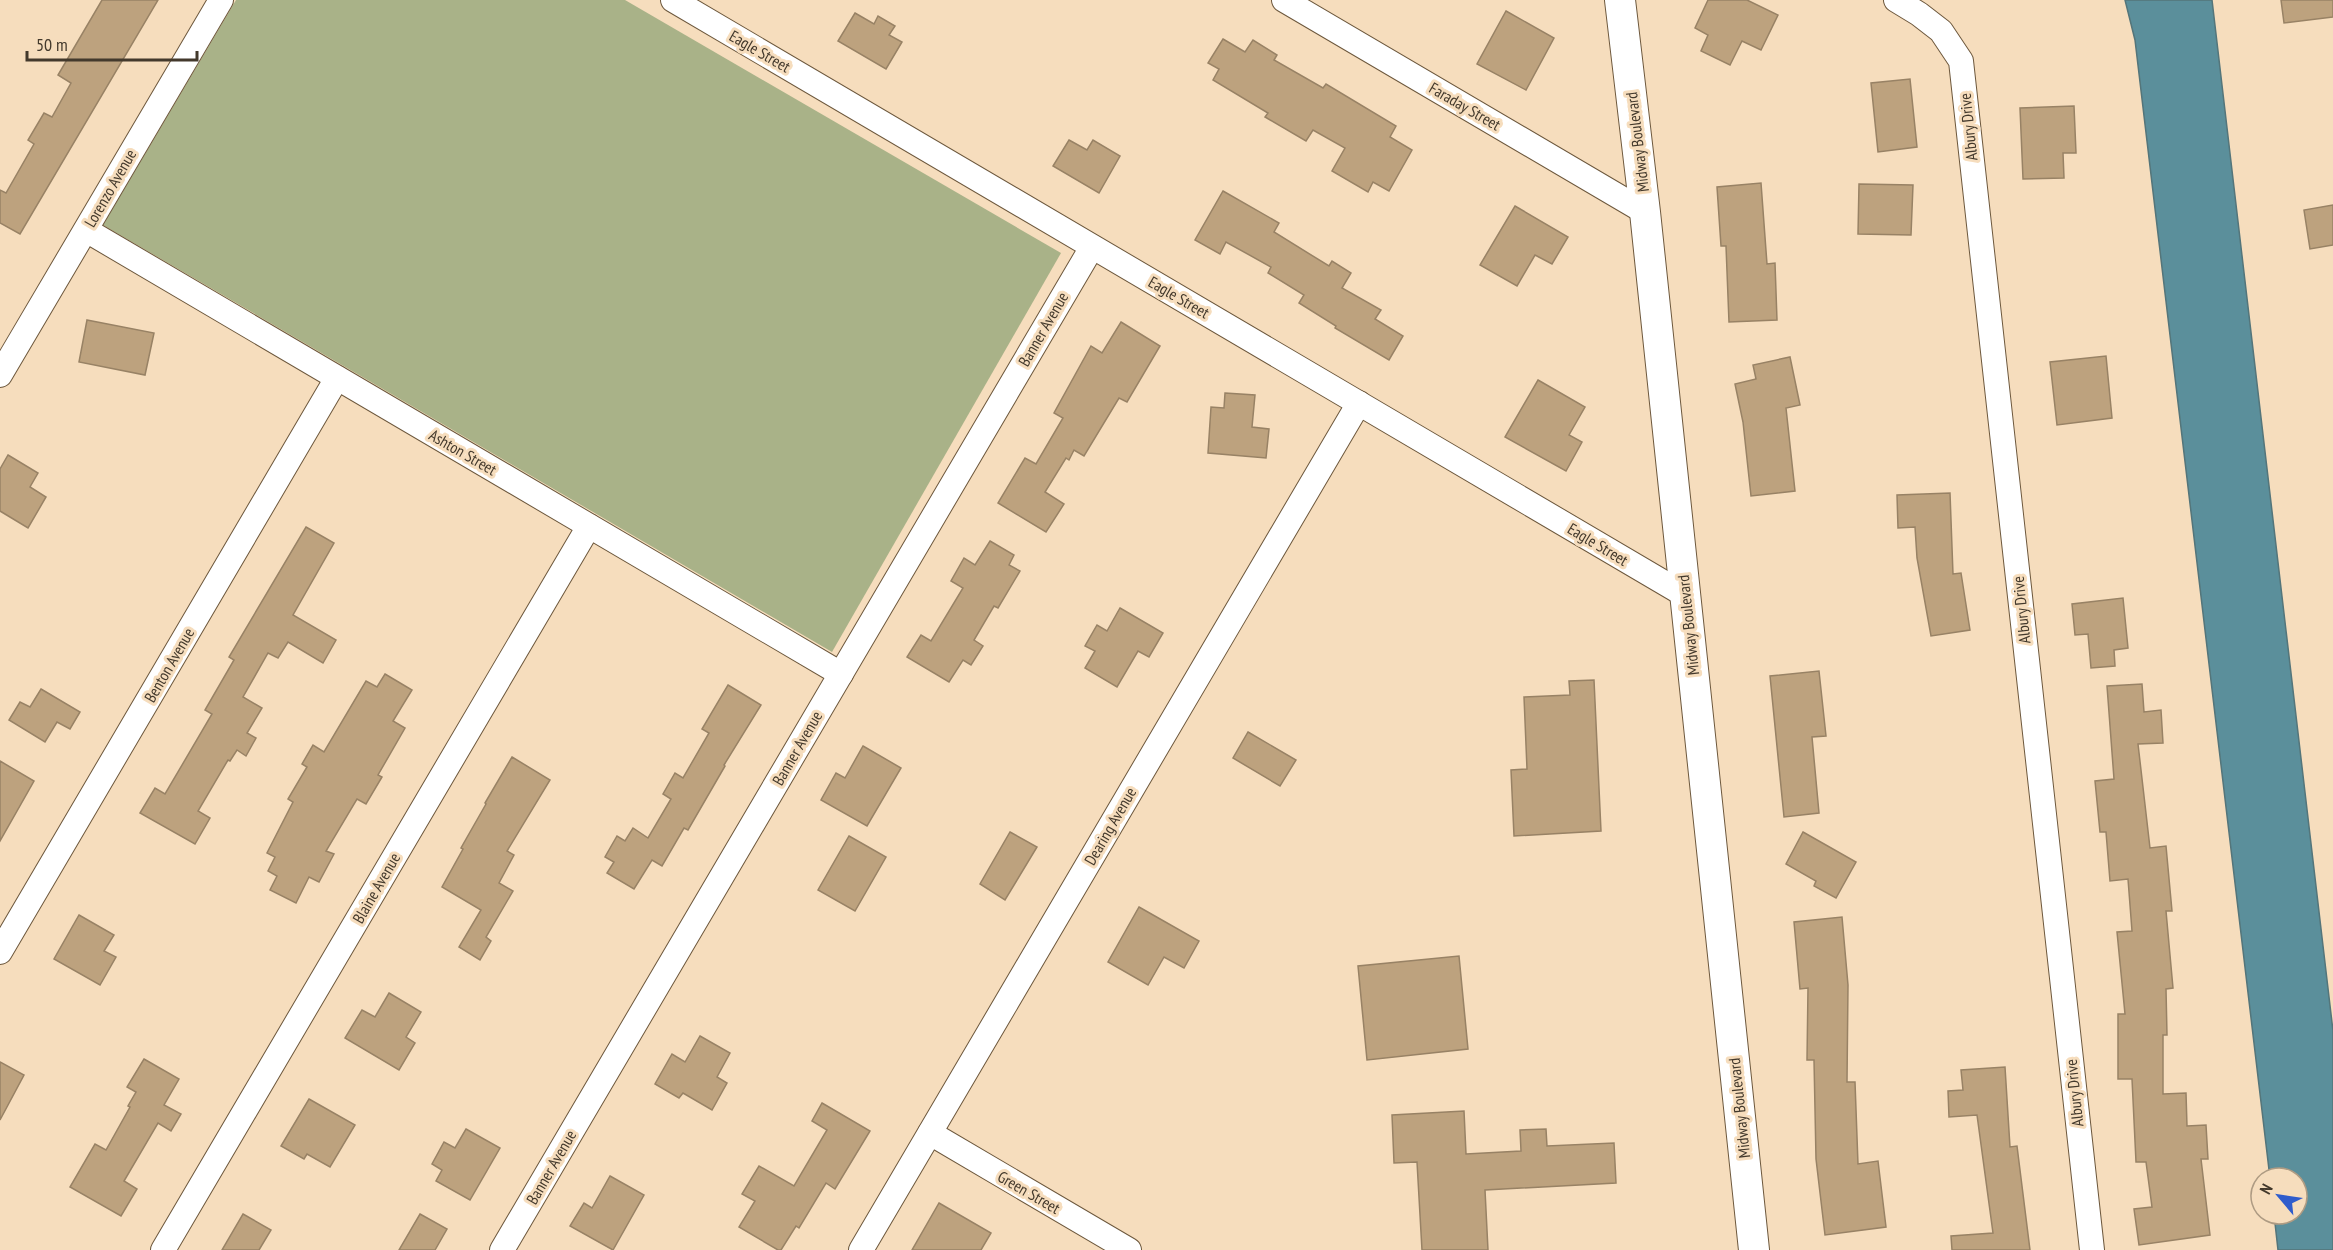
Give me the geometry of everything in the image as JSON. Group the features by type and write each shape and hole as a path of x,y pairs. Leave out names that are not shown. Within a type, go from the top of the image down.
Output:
{"street":[{"name":"Lorenzo Avenue","path":"0,375 221,0"},
{"name":"Eagle Street","path":"673,0 1685,595"},
{"name":"Faraday Street","path":"1284,0 1645,212"},
{"name":"Midway Boulevard","path":"1620,0 1645,212 1754,1250"},
{"name":"Albury Drive","path":"1896,0 1941,31 1961,61 2092,1250"},
{"name":"Ashton Street","path":"86,230 841,674"},
{"name":"Banner Avenue","path":"509,1248 841,674 1092,247"},
{"name":"Benton Avenue","path":"0,952 338,378"},
{"name":"Dearing Avenue","path":"861,1250 1359,403"},
{"name":"Blaine Avenue","path":"163,1250 589,526"},
{"name":"Green Street","path":"930,1133 1129,1250"}],"green space":[{"path":"236,0 625,0 1061,253 832,652 103,225"}],"water":[{"path":"2125,0 2212,0 2333,1031 2333,1250 2278,1250 2275,1226 2309,1226 2309,1166 2269,1166 2135,40"}],"building":[{"path":"102,0 158,0 20,234 0,223 0,190 6,193 34,144 28,140 44,113 52,117 71,83 58,75"},
{"path":"1708,0 1747,0 1778,15 1761,50 1742,41 1730,65 1701,51 1708,35 1695,28"},
{"path":"2281,0 2333,0 2333,17 2284,23"},
{"path":"1506,11 1554,38 1526,90 1477,64"},
{"path":"855,13 874,24 878,16 895,26 889,35 902,42 886,69 838,41"},
{"path":"1223,39 1245,52 1253,40 1277,55 1274,60 1323,88 1326,84 1396,126 1390,137 1412,150 1389,191 1373,182 1368,192 1332,171 1345,148 1313,130 1306,141 1265,117 1268,113 1213,80 1219,69 1208,63"},
{"path":"1910,79 1917,147 1878,152 1871,83"},
{"path":"2074,106 2076,153 2063,153 2064,178 2023,179 2020,108"},
{"path":"1069,140 1087,150 1093,140 1120,156 1099,193 1053,166"},
{"path":"1761,183 1767,264 1775,263 1777,320 1729,322 1726,246 1721,246 1717,187"},
{"path":"1859,184 1913,185 1911,235 1858,234"},
{"path":"1223,191 1279,223 1274,232 1329,266 1332,261 1351,273 1342,288 1381,310 1375,319 1403,336 1389,360 1335,328 1336,326 1299,303 1304,295 1268,273 1271,267 1226,242 1220,254 1195,240"},
{"path":"2333,205 2333,245 2310,249 2304,210"},
{"path":"1515,206 1568,237 1552,264 1535,255 1517,286 1480,265"},
{"path":"87,320 154,333 145,375 79,362"},
{"path":"1121,322 1160,346 1127,402 1119,398 1084,456 1074,450 1069,460 1066,458 1045,492 1064,504 1046,532 998,503 1025,458 1036,464 1063,418 1054,413 1091,346 1102,353"},
{"path":"2106,356 2112,418 2057,425 2050,362"},
{"path":"1790,357 1800,405 1786,408 1795,491 1751,496 1743,422 1735,384 1756,379 1753,365"},
{"path":"1538,380 1585,407 1569,435 1582,442 1566,471 1505,437"},
{"path":"1225,393 1255,395 1252,427 1269,429 1266,458 1208,453 1211,407 1224,408"},
{"path":"8,455 38,473 30,487 46,497 28,528 0,511 0,469"},
{"path":"1950,493 1953,574 1961,573 1970,630 1931,636 1917,558 1915,527 1898,528 1897,495"},
{"path":"306,527 334,543 293,615 336,640 323,663 288,642 278,658 268,653 243,697 262,708 247,733 256,738 246,756 237,750 230,761 228,760 198,811 210,818 195,844 140,813 155,788 165,794 212,714 205,710 234,660 229,657"},
{"path":"990,541 1014,555 1009,565 1020,571 998,608 994,606 974,640 983,646 971,665 963,660 949,682 907,657 921,635 931,641 963,588 951,581 964,558 975,565"},
{"path":"2123,598 2128,648 2114,650 2115,666 2091,668 2088,634 2075,635 2072,604"},
{"path":"1120,608 1163,633 1149,657 1138,651 1117,687 1085,668 1095,651 1085,646 1097,625 1107,631"},
{"path":"1819,671 1826,736 1812,737 1819,813 1784,817 1770,676"},
{"path":"385,674 412,690 393,721 405,728 378,775 382,777 366,804 357,799 326,851 334,854 319,882 309,877 296,903 270,890 277,876 268,871 275,857 267,853 293,802 288,799 307,767 302,764 313,745 324,752 366,681 377,687"},
{"path":"1594,680 1601,831 1514,836 1511,770 1527,769 1524,697 1570,695 1569,681"},
{"path":"2142,684 2144,712 2161,710 2163,743 2138,744 2150,848 2166,846 2172,911 2166,911 2173,988 2166,989 2167,1035 2163,1035 2163,1094 2186,1093 2187,1126 2206,1125 2208,1159 2201,1159 2210,1235 2139,1245 2134,1209 2152,1207 2146,1162 2136,1162 2132,1079 2118,1079 2118,1014 2125,1014 2117,932 2132,931 2128,879 2110,881 2106,832 2100,832 2095,781 2114,779 2107,686"},
{"path":"728,685 761,705 688,830 684,828 662,866 652,860 634,889 607,873 614,862 605,857 617,836 625,841 633,828 648,838 671,799 663,794 675,773 683,778 709,733 702,729"},
{"path":"41,689 80,712 70,729 57,722 45,742 9,720 20,702 30,707"},
{"path":"1248,732 1296,760 1280,786 1233,758"},
{"path":"863,746 901,768 867,826 821,800 836,773 845,778"},
{"path":"512,757 550,780 507,851 514,855 499,883 513,891 486,937 491,941 480,960 459,947 481,910 442,887 485,803"},
{"path":"0,761 34,781 0,841"},
{"path":"1010,832 1037,847 1005,900 980,884"},
{"path":"1803,832 1856,862 1836,898 1814,886 1816,881 1786,864"},
{"path":"849,836 886,857 855,911 818,890"},
{"path":"1139,907 1199,941 1184,968 1164,957 1148,985 1108,962"},
{"path":"79,915 114,935 104,951 116,957 100,985 54,959"},
{"path":"1842,917 1848,985 1847,1082 1855,1082 1858,1164 1878,1161 1886,1227 1825,1235 1816,1159 1814,1060 1807,1060 1808,988 1800,989 1794,922"},
{"path":"1459,956 1468,1049 1367,1060 1358,966"},
{"path":"389,993 421,1012 406,1037 415,1043 399,1070 345,1038 362,1010 375,1017"},
{"path":"700,1036 730,1053 717,1077 727,1083 712,1110 683,1093 679,1098 655,1084 672,1054 685,1062"},
{"path":"144,1059 179,1079 164,1105 181,1114 171,1131 158,1123 124,1181 137,1189 121,1216 70,1187 95,1144 106,1150 130,1107 128,1106 136,1092 127,1087"},
{"path":"0,1062 24,1075 0,1120"},
{"path":"2005,1067 2010,1147 2017,1146 2030,1250 1952,1250 1951,1236 1993,1233 1977,1115 1949,1117 1948,1091 1963,1090 1961,1070"},
{"path":"309,1099 355,1125 330,1167 307,1154 304,1159 281,1146"},
{"path":"822,1103 870,1131 835,1189 826,1183 799,1228 796,1226 781,1250 778,1250 739,1227 755,1201 742,1194 759,1166 794,1186 827,1130 812,1121"},
{"path":"1464,1111 1466,1154 1521,1151 1520,1130 1546,1129 1547,1146 1614,1143 1616,1183 1485,1190 1488,1250 1422,1250 1417,1162 1394,1163 1392,1115"},
{"path":"466,1129 500,1148 470,1200 436,1181 442,1170 432,1164 444,1142 455,1148"},
{"path":"610,1176 644,1195 613,1250 570,1226 584,1203 592,1208"},
{"path":"939,1203 991,1233 981,1250 912,1250"},
{"path":"243,1214 271,1230 259,1250 222,1250"},
{"path":"420,1214 447,1229 435,1250 399,1250"}]}
